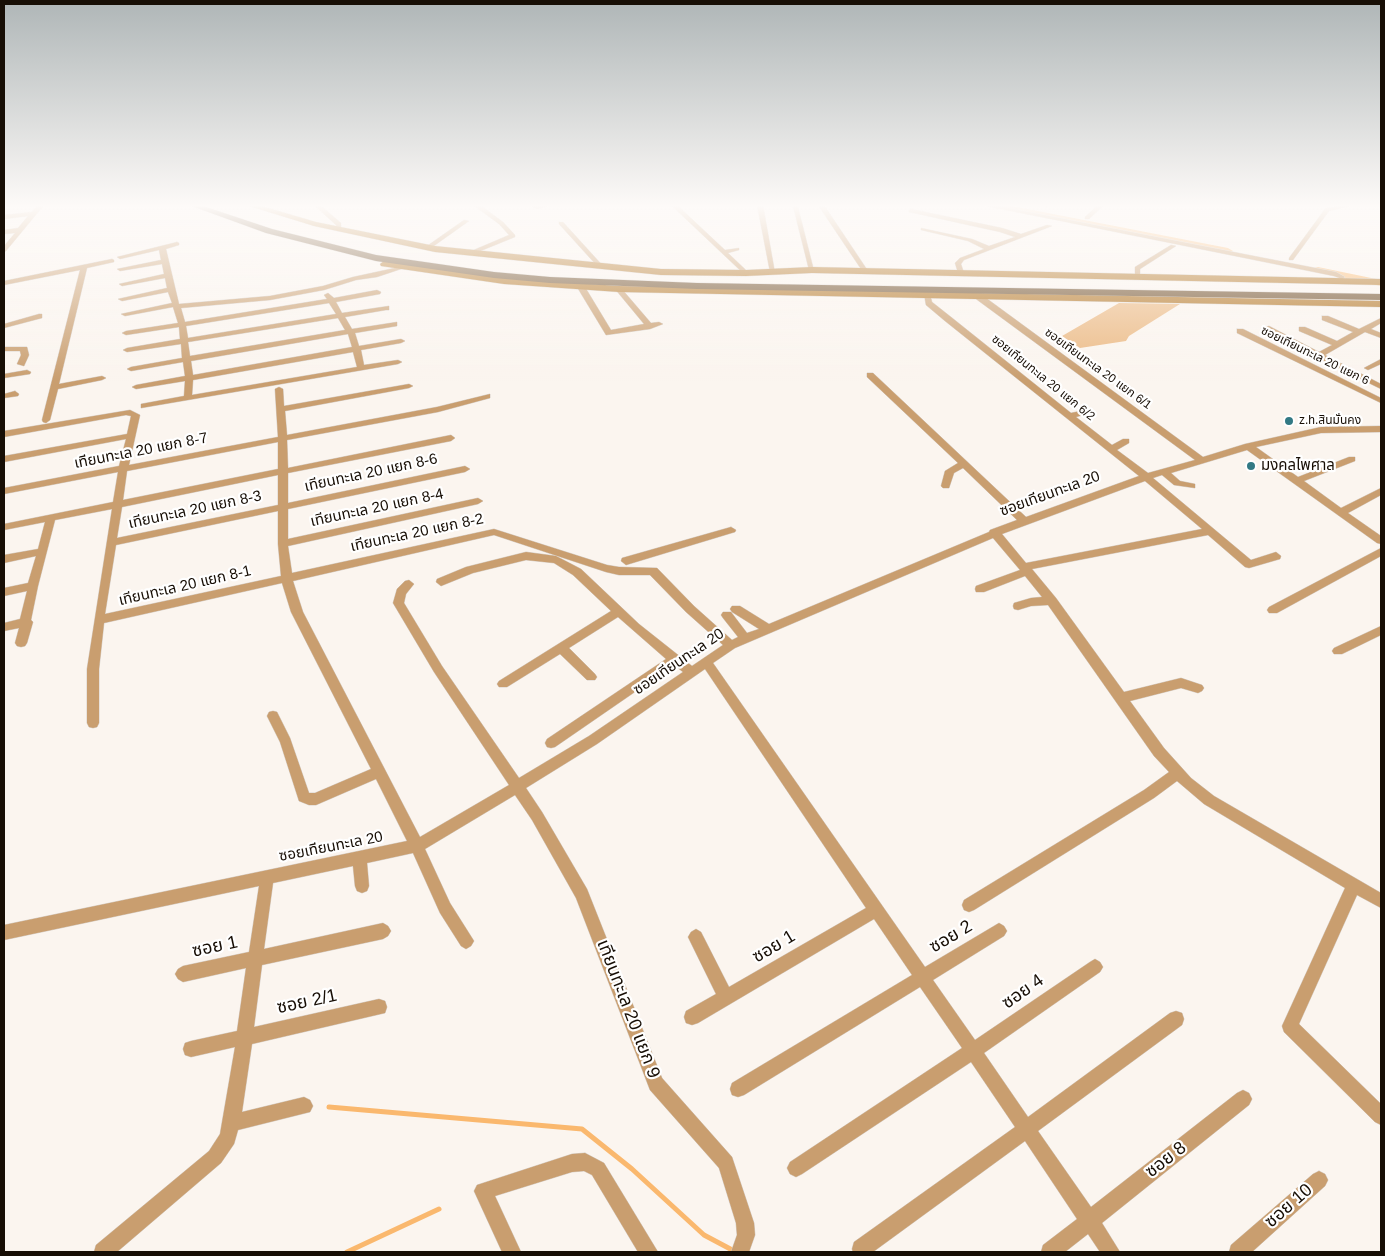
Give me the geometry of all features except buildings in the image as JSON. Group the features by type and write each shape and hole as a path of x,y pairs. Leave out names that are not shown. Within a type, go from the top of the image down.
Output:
{"highway":[{"path":"415,264 494,275 550,280 697,286 1381,297"},
{"path":"454,264 553,274 698,280 1381,290"}],"main road":[{"path":"570,264 661,272 746,273 812,270 1137,276 1342,277 1381,282"},
{"path":"382,269 402,267 496,280 619,289 1381,304"},
{"path":"1171,276 1369,280"},
{"path":"1171,276 1381,282"}],"street":[{"path":"4,284 104,264"},
{"path":"120,270 156,264"},
{"path":"165,264 182,323 189,378 188,398"},
{"path":"598,264 601,267"},
{"path":"736,264 746,273"},
{"path":"771,264 773,272"},
{"path":"810,264 812,270"},
{"path":"859,264 865,272"},
{"path":"957,264 961,273"},
{"path":"1137,276 1137,268 1144,264"},
{"path":"1285,264 1338,274 1342,277"},
{"path":"46,420 84,268"},
{"path":"126,314 176,305 253,300 324,288 356,281 382,269"},
{"path":"122,284 168,275"},
{"path":"581,287 609,333 660,324"},
{"path":"324,288 351,333 358,350 361,368"},
{"path":"122,299 171,289"},
{"path":"619,289 650,327"},
{"path":"126,333 378,292"},
{"name":"ซอยเทียนทะเล 20 แยก 6/2","path":"927,296 930,303 948,319 1112,449 1250,564 1276,556"},
{"name":"ซอยเทียนทะเล 20 แยก 6/1","path":"979,297 1201,460"},
{"path":"127,350 386,308"},
{"path":"4,326 39,316"},
{"path":"1325,318 1381,336"},
{"path":"1318,356 1381,320"},
{"path":"131,369 351,333 394,324"},
{"path":"1266,328 1381,387"},
{"path":"1302,329 1337,344"},
{"name":"ซอยเทียนทะเล 20 แยก 6","path":"1240,331 1381,401"},
{"path":"136,387 358,350 401,341"},
{"path":"4,348 24,349 25,355 21,364"},
{"path":"1368,368 1381,361"},
{"path":"144,406 398,362"},
{"path":"4,376 27,372"},
{"path":"870,375 1024,521"},
{"path":"54,388 102,378"},
{"path":"281,409 409,386"},
{"path":"279,389 283,437 283,544 285,578 298,612 378,772 418,846 445,908 466,942"},
{"path":"4,396 15,394"},
{"name":"เทียนทะเล 20 แยก 8-7","path":"4,491 438,409 487,396"},
{"path":"4,434 127,412 136,415 123,469 113,542 99,616 93,669 93,723"},
{"path":"1070,416 1087,412"},
{"name":"ซอยเทียนทะเล 20","path":"4,932 418,846 593,740 731,645 994,532 1164,472 1248,446 1321,430 1381,429"},
{"path":"4,459 130,436"},
{"path":"4,527 451,438"},
{"path":"1112,449 1126,441"},
{"path":"1248,446 1381,541"},
{"path":"1296,480 1352,459"},
{"path":"946,486 950,471 963,464"},
{"name":"เทียนทะเล 20 แยก 8-6","path":"284,507 464,468"},
{"path":"1164,472 1178,483 1192,486"},
{"path":"1341,512 1381,491"},
{"name":"เทียนทะเล 20 แยก 8-4","path":"283,544 478,501"},
{"name":"เทียนทะเล 20 แยก 8-3","path":"113,542 284,507"},
{"path":"21,643 27,622 33,586 51,518"},
{"path":"637,570 626,561 731,530"},
{"path":"980,589 1026,569 1210,531"},
{"name":"เทียนทะเล 20 แยก 8-2","path":"285,578 494,532 606,568 619,571 653,571 690,609 731,645"},
{"path":"994,532 1052,601 1177,773 1209,800 1381,901"},
{"path":"4,559 43,551"},
{"path":"1273,610 1381,552"},
{"path":"440,582 486,566 526,556 538,556 569,566 673,660 691,672"},
{"name":"เทียนทะเล 20 แยก 8-1","path":"99,616 285,578"},
{"name":"เทียนทะเล 20 แยก 9","path":"409,584 401,592 398,603 438,669 537,816 582,894 656,1084 726,1163 746,1235 740,1252"},
{"path":"4,592 33,586"},
{"path":"1018,606 1031,602 1052,601"},
{"path":"502,684 619,611"},
{"path":"745,639 731,612 768,629"},
{"path":"4,627 27,622"},
{"path":"1338,651 1381,630"},
{"path":"561,648 591,678"},
{"path":"551,743 673,660"},
{"path":"706,662 1111,1252"},
{"path":"1121,698 1181,683 1198,688"},
{"path":"274,716 286,742 304,797 316,799 378,772"},
{"path":"969,905 1101,825 1177,773"},
{"path":"360,859 362,886"},
{"path":"103,1252 215,1156 228,1138 232,1123 267,877"},
{"path":"1354,885 1290,1026 1381,1116"},
{"name":"ซอย 1","path":"692,1017 876,910"},
{"name":"ซอย 1","path":"183,974 383,931"},
{"name":"ซอย 2","path":"738,1089 856,1020 999,931"},
{"path":"696,937 726,997"},
{"name":"ซอย 4","path":"796,1168 1095,967"},
{"name":"ซอย 2/1","path":"243,1037 379,1007"},
{"path":"861,1250 1176,1019"},
{"path":"191,1049 243,1037"},
{"name":"ซอย 8","path":"1050,1252 1243,1099"},
{"path":"232,1123 304,1106"},
{"path":"512,1252 484,1191 572,1163 591,1163 605,1180 649,1252"},
{"name":"ซอย 10","path":"1238,1252 1319,1180"}],"shaded area":[{"path":"1119,303 1180,304 1129,336 1126,341 1080,348 1062,336"}],"waterway":[{"path":"1318,270 1381,283"},
{"path":"329,1107 582,1129 632,1169 704,1235 736,1252"},
{"path":"347,1252 439,1209"}],"place":[{"name":"z.h.สินมั่นคง","path":"1289,421"},
{"name":"มงคลไพศาล","path":"1251,466"}]}
